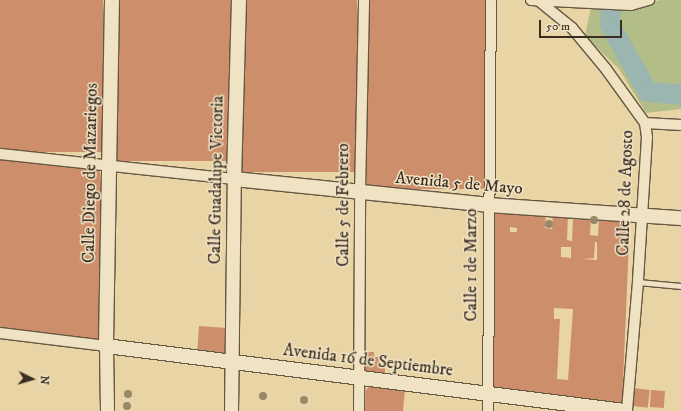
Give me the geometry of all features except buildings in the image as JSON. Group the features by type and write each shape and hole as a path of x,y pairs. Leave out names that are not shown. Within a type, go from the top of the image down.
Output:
{"main road":[{"name":"Calle Diego de Mazariegos","path":"106,346 112,0"},
{"name":"Calle Guadalupe Victoria","path":"234,179 239,0"},
{"name":"Avenida 5 de Mayo","path":"234,179 488,205 641,214 681,218"},
{"name":"Avenida 16 de Septiembre","path":"106,346 360,379 488,393 626,411"}],"street":[{"name":"Calle 5 de Febrero","path":"360,411 360,193 364,0"},
{"name":"Calle 1 de Marzo","path":"488,411 488,205 491,0"},
{"path":"535,0 594,5 631,5 649,0"},
{"name":"Calle 28 de Agosto","path":"535,0 572,28 606,69 644,123 647,137 641,214 638,282 626,411"},
{"path":"644,123 681,125"},
{"path":"0,154 234,179"},
{"name":"Calle Guadalupe Victoria","path":"231,411 234,179"},
{"path":"0,334 106,346 107,411"}],"lane":[{"path":"638,282 681,286"}],"green space":[{"path":"660,0 681,0 681,109 646,113 619,69 585,36 591,7 632,9"}],"waterway":[{"path":"611,0 610,25 648,92 681,95"}]}
